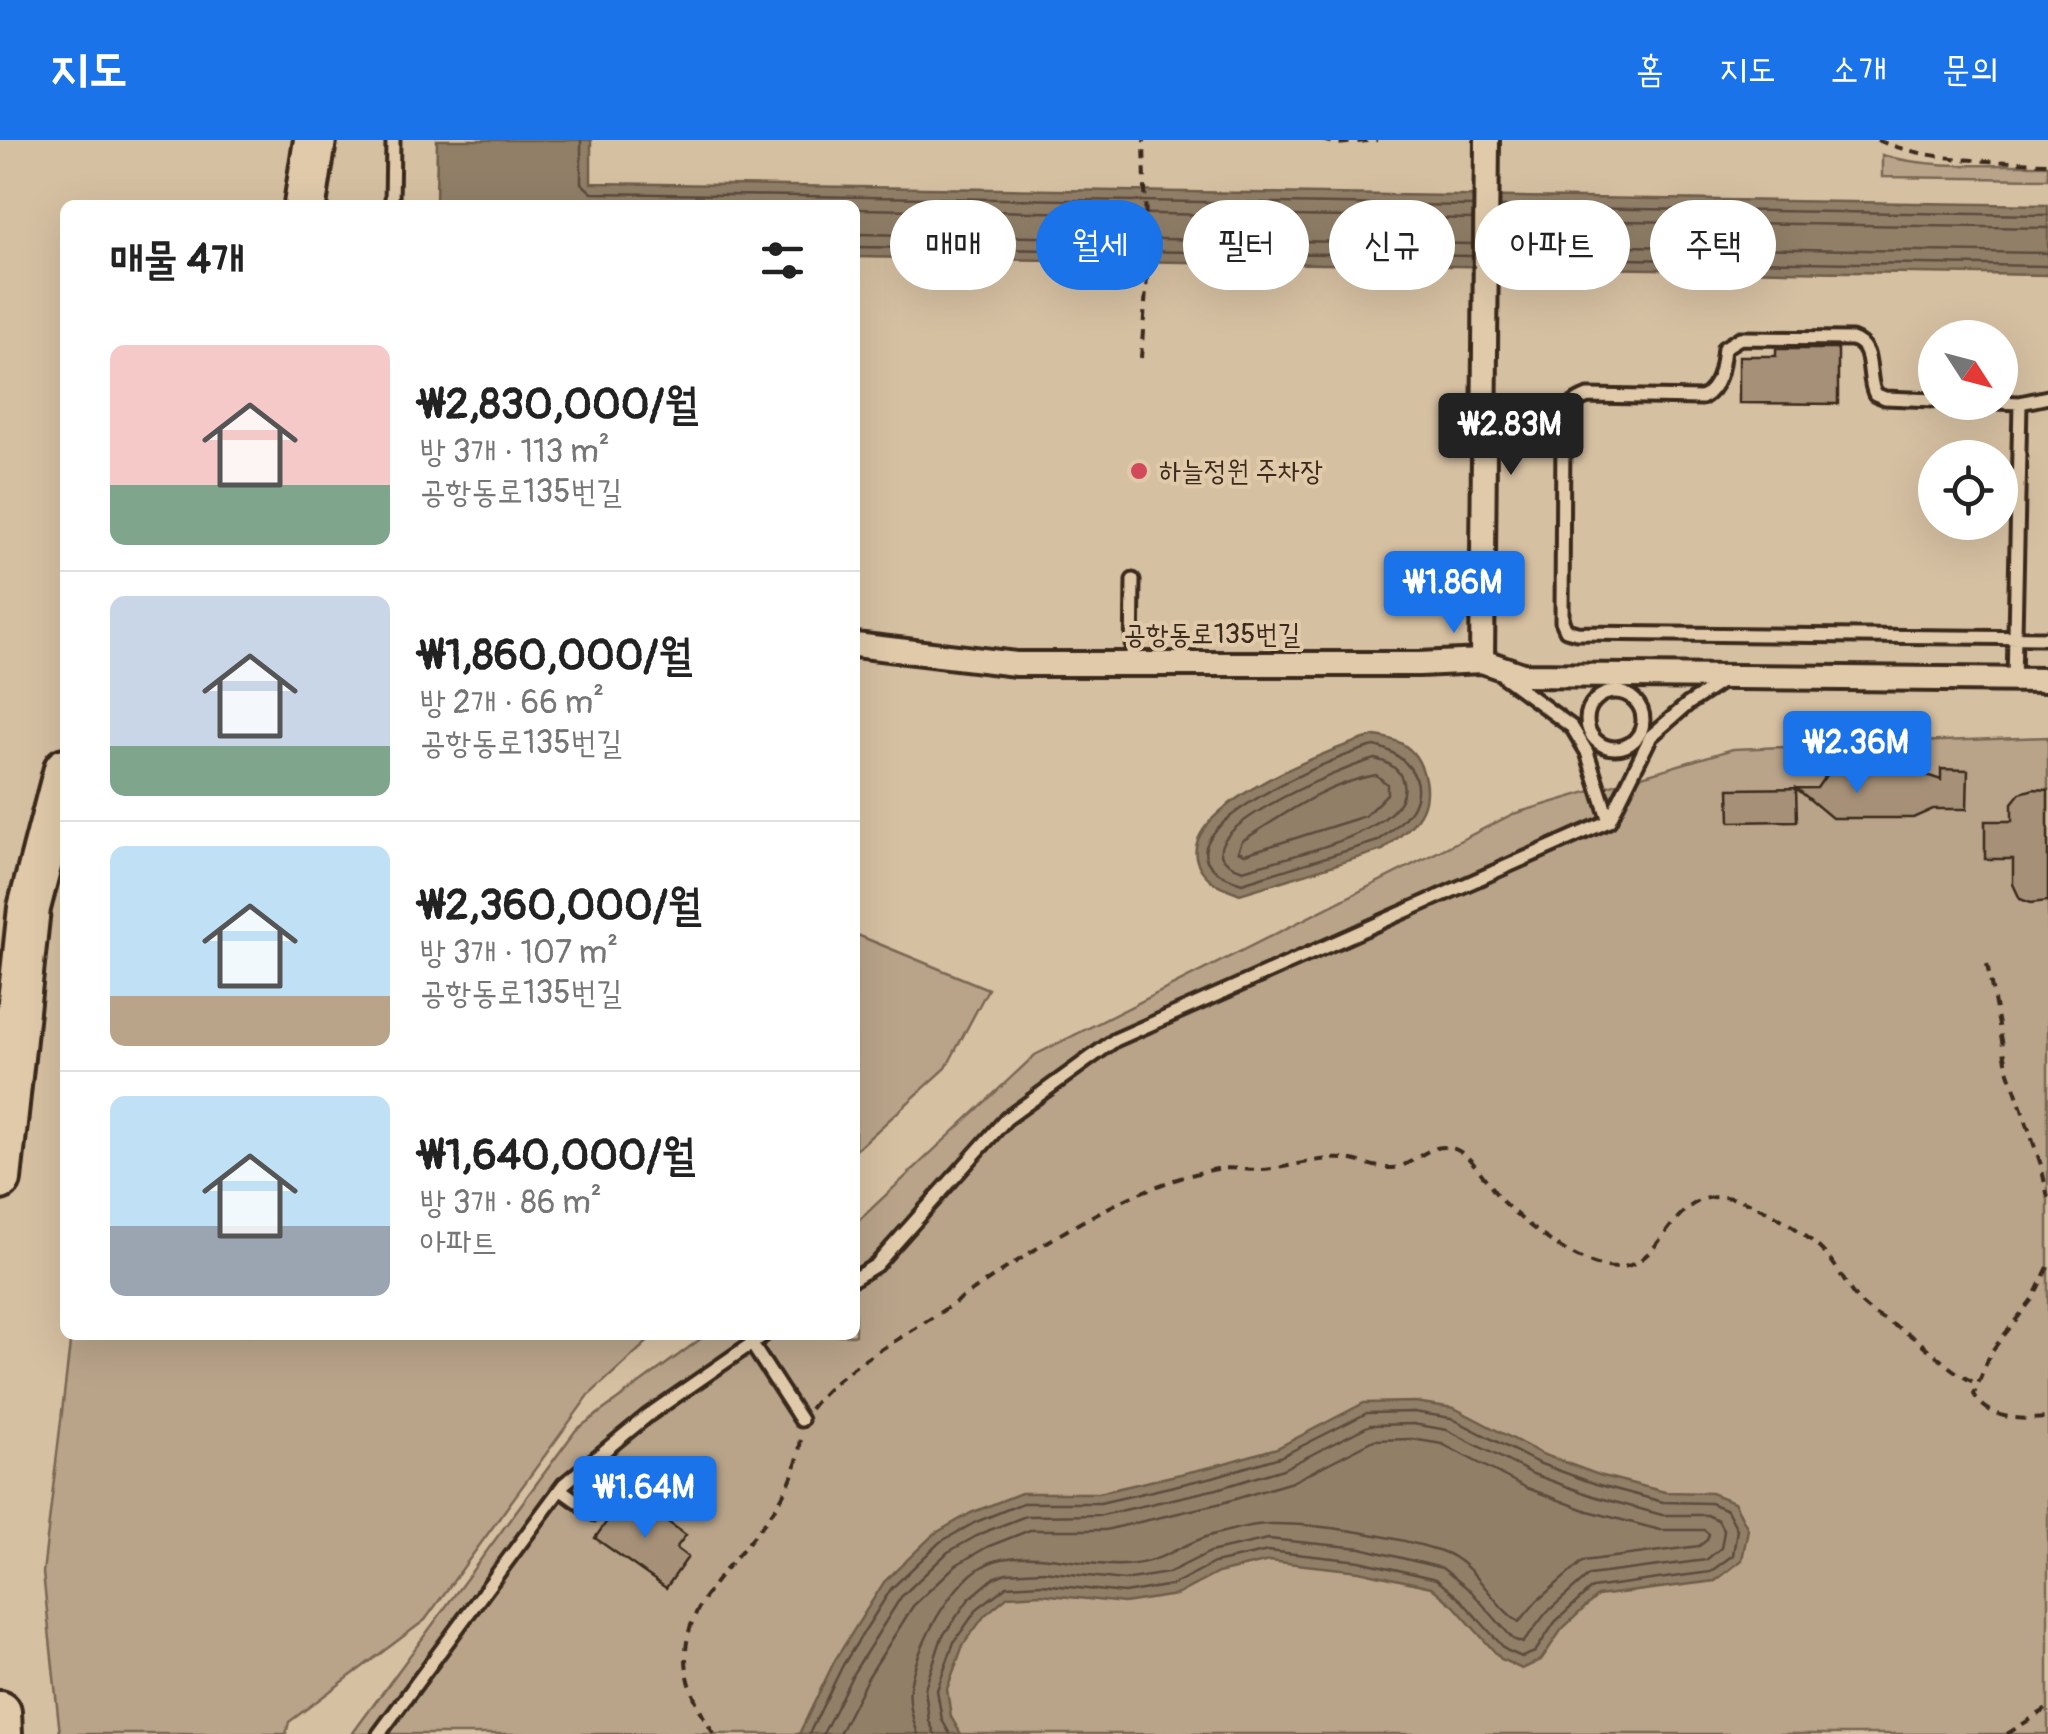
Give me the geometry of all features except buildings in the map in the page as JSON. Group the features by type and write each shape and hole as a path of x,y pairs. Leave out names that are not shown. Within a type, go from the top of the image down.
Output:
{"highway":[{"path":"309,200 315,140"},
{"path":"0,1179 29,908 60,788"},
{"path":"0,1712 1,1734"}],"street":[{"path":"1482,661 1487,140"},
{"name":"공항동로135번길","path":"860,645 1016,664 1482,661 1522,675 1615,684 1728,678 2048,680"}],"lane":[{"path":"392,140 392,200"},
{"path":"1918,399 1875,394 1869,382 1868,350 1862,342 1740,338 1724,348 1719,380 1702,398 1588,396 1573,402 1566,411 1564,425 1562,621 1566,630 2048,638"},
{"path":"2014,682 2020,404 2048,397"},
{"path":"1132,580 1132,664"},
{"path":"1482,661 1584,736 1612,748 1630,744 1728,678"},
{"path":"860,1275 876,1265 1006,1119 1115,1040 1609,821 1646,733 1638,703 1615,684 1591,706 1584,736 1609,821"},
{"path":"379,1734 560,1489 631,1428 755,1340"},
{"path":"752,1342 800,1420"},
{"path":"560,1489 595,1514"}],"path":[{"path":"1141,358 1147,277 1144,140"},
{"path":"1322,140 1338,144 1377,140"},
{"path":"1877,140 1908,152 1961,160 2048,163"},
{"path":"1987,964 2007,1066 2041,1165 2048,1198"},
{"path":"714,1734 685,1676 684,1648 692,1624 708,1594 790,1484 800,1460 800,1420 838,1377 1085,1220 1166,1184 1219,1169 1262,1170 1342,1158 1391,1169 1434,1148 1450,1147 1466,1156 1530,1227 1598,1266 1628,1266 1646,1258 1680,1212 1703,1198 1746,1202 1804,1236 1830,1259 1864,1306 1910,1335 1958,1376 1976,1383"},
{"path":"2048,1267 2033,1298 1992,1352 1974,1394 1978,1402 1993,1412 2020,1420 2048,1418"},
{"path":"2007,1734 2048,1708"}],"shaded area":[{"path":"1882,155 1943,164 2048,165 2048,179 1882,177"},
{"path":"2048,737 2048,1734 352,1734 576,1430 699,1340 860,1340 860,1219 1035,1055 1513,814 1733,749"},
{"path":"860,936 988,989 946,1068 860,1146"},
{"path":"70,1340 650,1340 589,1395 425,1620 289,1722 286,1734 60,1734 43,1573"}],"water":[{"path":"437,140 591,140 591,183 1717,200 1650,200 1650,269 1630,269 1630,200 1475,200 1475,266 1455,266 1455,200 1329,200 1329,264 1309,264 1309,200 1183,200 1183,262 1163,262 1163,200 1036,200 1036,260 1016,259 1016,200 890,200 890,258 860,257 860,200 436,200"},
{"path":"1776,201 2048,205 2048,275 1776,271"},
{"path":"1375,736 1406,747 1423,771 1425,801 1419,816 1405,832 1383,850 1240,894 1212,881 1196,858 1201,834 1221,811 1287,770"},
{"path":"1415,1402 1454,1408 1542,1454 1599,1475 1665,1492 1711,1493 1734,1502 1748,1529 1742,1560 1715,1581 1597,1596 1562,1629 1541,1660 1522,1669 1501,1659 1454,1606 1431,1587 1359,1571 1269,1561 1218,1573 1176,1595 1124,1603 1041,1594 1008,1596 985,1615 963,1645 947,1689 951,1717 961,1734 799,1734 835,1660 884,1582 934,1534 971,1513 1021,1493 1098,1493 1211,1467 1277,1448 1364,1403"}],"place":[{"name":"하늘정원 주차장","path":"1139,471"}]}
